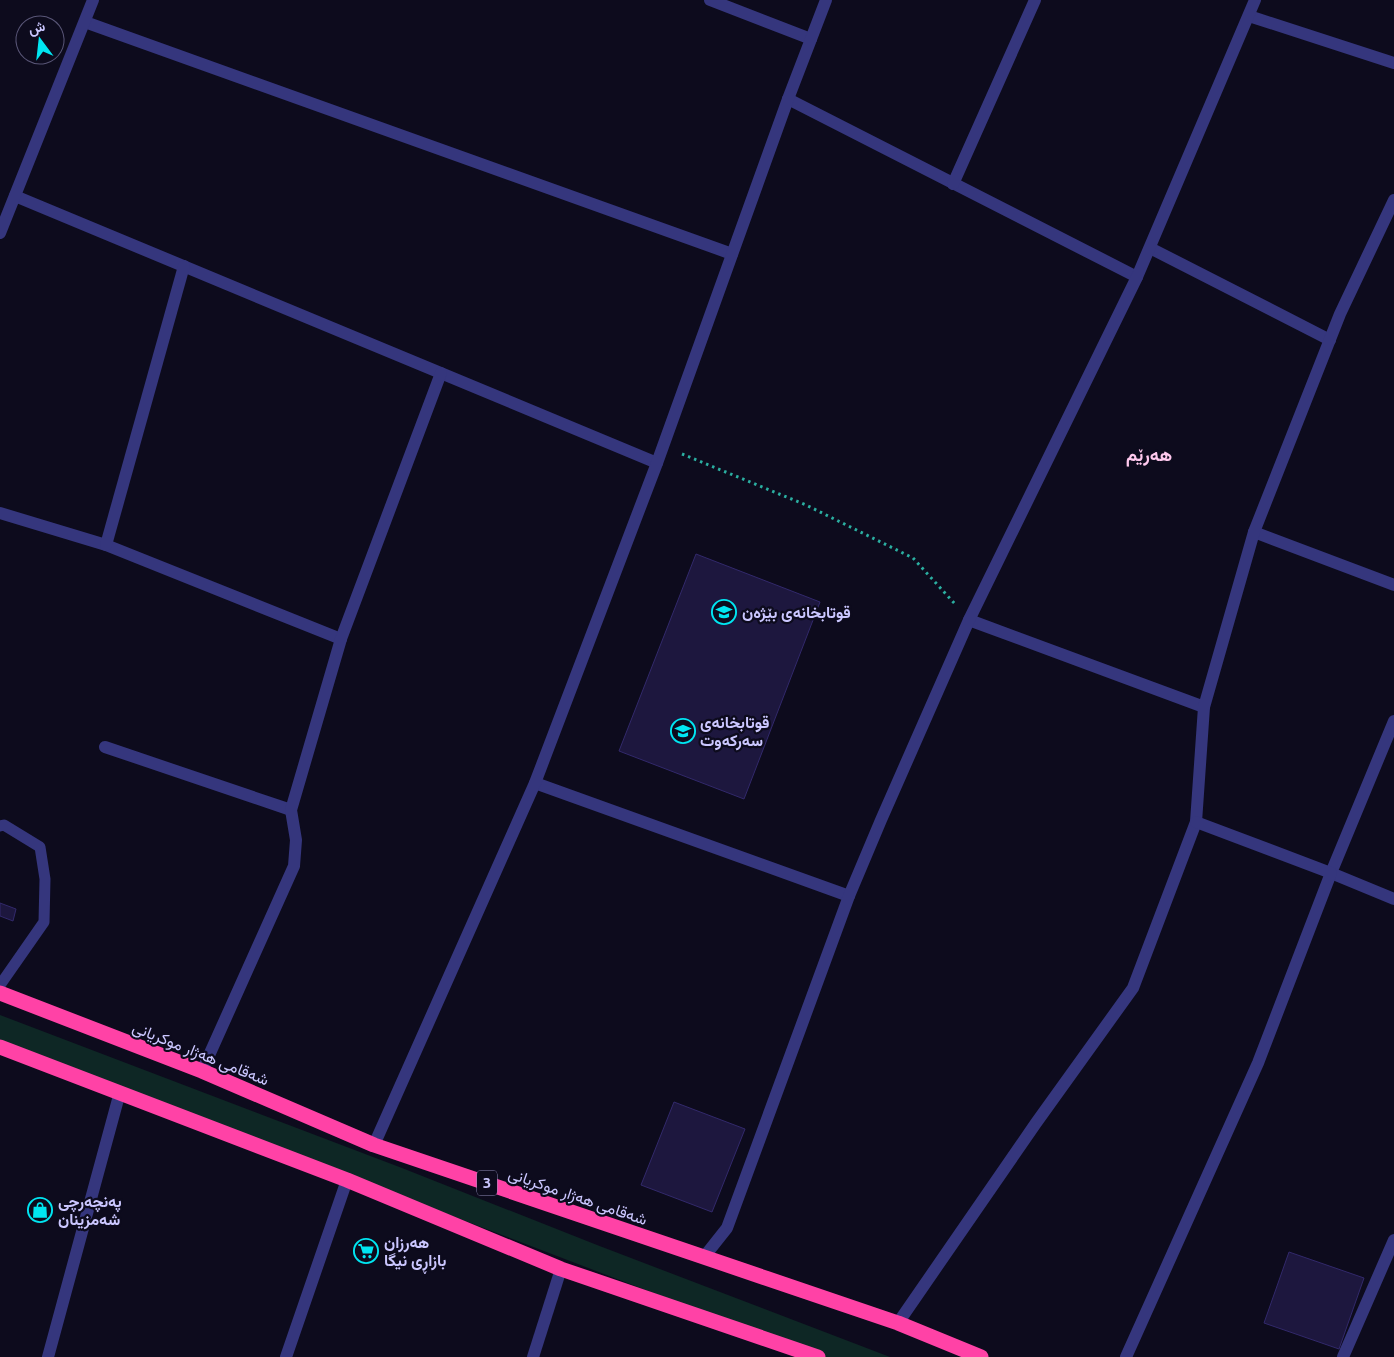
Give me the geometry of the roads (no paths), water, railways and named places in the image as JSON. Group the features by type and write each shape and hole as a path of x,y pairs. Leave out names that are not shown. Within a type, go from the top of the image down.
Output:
{"highway":[{"name":"شەقامی ھەژار موکریانی","path":"0,993 202,1071 374,1145 898,1324 981,1357"},
{"path":"0,1047 347,1180 560,1269 818,1357"}],"street":[{"path":"0,233 93,0"},
{"path":"710,0 812,39"},
{"path":"374,1145 535,783 663,447 826,0"},
{"path":"953,184 1035,0"},
{"path":"704,1257 727,1228 849,896 969,620 1137,277 1255,0"},
{"path":"1249,16 1394,63"},
{"path":"84,22 732,254"},
{"path":"788,100 1137,277"},
{"path":"15,196 657,463"},
{"path":"898,1324 1036,1123 1132,988 1196,822 1204,708 1254,532 1340,314 1394,200"},
{"path":"1150,248 1330,340"},
{"path":"106,545 184,266"},
{"path":"202,1071 294,866 296,840 291,810 341,639 440,373"},
{"path":"0,513 106,545 341,639"},
{"path":"1254,532 1394,585"},
{"path":"969,620 1204,708"},
{"path":"1126,1357 1258,1063 1331,873 1394,722"},
{"path":"105,747 291,810"},
{"path":"535,783 849,896"},
{"path":"1196,822 1394,899"},
{"path":"48,1357 120,1092"},
{"path":"286,1357 347,1180"},
{"path":"1343,1357 1394,1240"},
{"path":"533,1357 560,1269"}],"lane":[{"path":"0,826 4,825 40,847 45,878 44,922 0,984"}],"place":[{"name":"قوتابخانەی بێژەن","path":"724,612"},
{"name":"قوتابخانەی سەرکەوت","path":"683,731"},
{"name":"پەنچەرچی شەمزینان","path":"40,1210"},
{"name":"هەرزان بازاڕی نیگا","path":"366,1251"}],"district":[{"name":"ھەرێم","path":"1149,455"}]}
